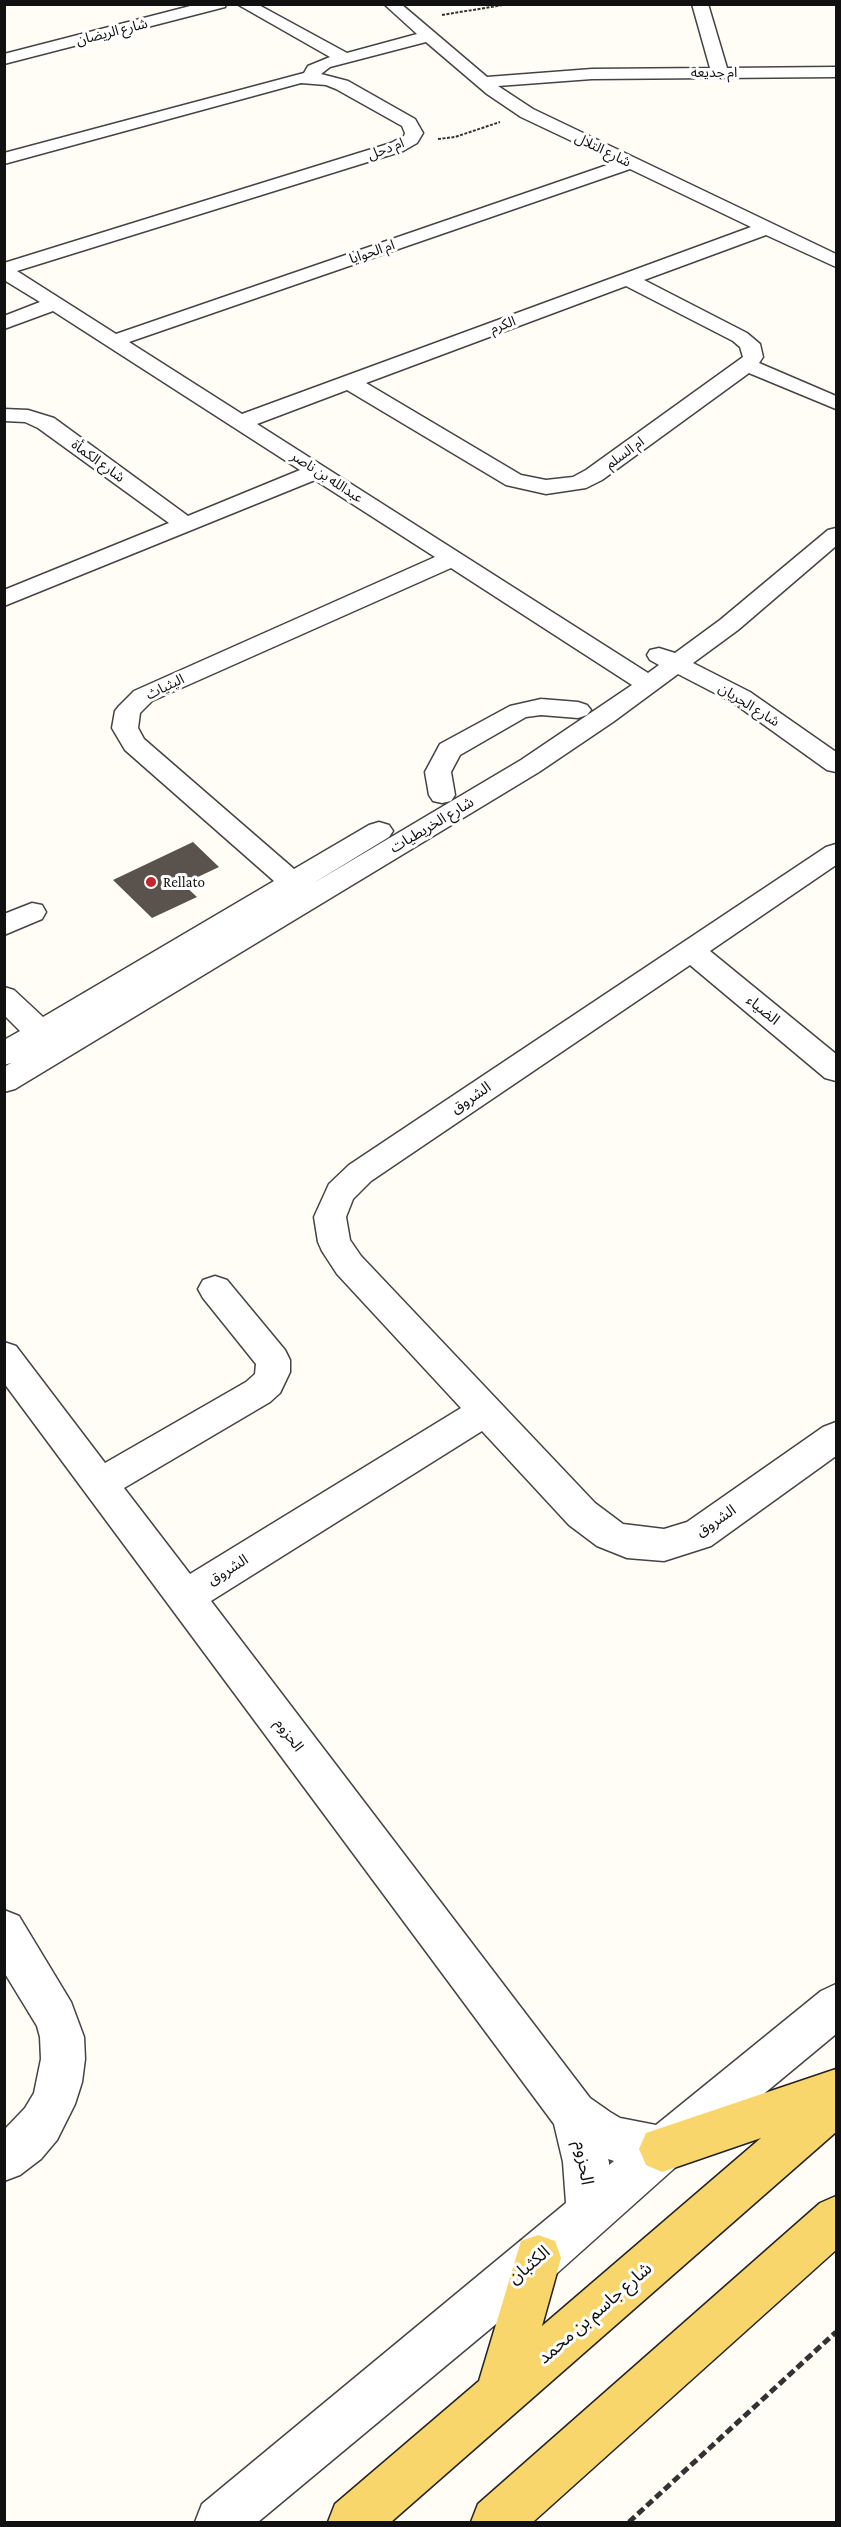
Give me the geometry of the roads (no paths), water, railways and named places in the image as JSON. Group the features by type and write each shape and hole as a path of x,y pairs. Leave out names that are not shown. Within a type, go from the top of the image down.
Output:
{"main road":[{"path":"662,2150 837,2091"},
{"name":"شارع جاسم بن محمد","path":"353,2523 837,2103"},
{"path":"496,2523 837,2219"},
{"path":"499,2395 538,2258"}],"street":[{"name":"شارع الريضان","path":"4,59 219,4"},
{"path":"244,4 344,58"},
{"name":"شارع التلال","path":"391,4 478,78 527,112 837,261"},
{"path":"700,4 720,73"},
{"path":"311,78 311,72 318,66 429,36"},
{"name":"ام جديعة","path":"478,78 592,74 837,72"},
{"name":"ام دحل","path":"4,159 284,81 311,78 336,82 409,123 414,129 413,136 397,147 4,270"},
{"name":"ام الحوايا","path":"114,341 631,163"},
{"name":"الكرم","path":"241,422 766,228"},
{"name":"عبدالله بن ناصر","path":"4,270 640,678"},
{"path":"627,279 745,340 753,353 747,365 837,403"},
{"path":"4,323 56,303"},
{"name":"ام السلم","path":"349,382 506,476 534,486 557,487 578,483 594,475 747,365"},
{"name":"شارع الكمأة","path":"4,415 27,416 46,423 186,525"},
{"path":"4,599 317,471"},
{"name":"شارع الخريطيات","path":"4,1082 301,890 442,795 578,710 640,678 667,659 730,599 836,530"},
{"name":"اليثياث","path":"301,890 134,744 125,728 128,711 143,696 453,558"},
{"name":"شارع الجريان","path":"667,659 741,697 837,764"},
{"name":"شارع الخريطيات","path":"4,1054 530,766 604,717 640,678"},
{"path":"442,795 438,772 449,750 519,711 541,707 578,710"},
{"name":"الشروق","path":"837,852 360,1173 348,1182 334,1205 331,1230 340,1254 595,1526 610,1536 645,1545 682,1542 698,1535 837,1437"},
{"path":"4,926 32,912"},
{"name":"الضياء","path":"690,950 837,1070"},
{"path":"4,997 41,1033"},
{"path":"100,1484 258,1392 268,1383 273,1372 273,1360 216,1288"},
{"name":"الحزوم","path":"8,1367 100,1484 574,2114 615,2139 662,2150"},
{"name":"الشروق","path":"185,1597 485,1411"},
{"path":"4,1931 56,2017 62,2037 63,2059 60,2082 53,2104 41,2124 25,2143 4,2160"},
{"name":"الكثبان","path":"220,2523 538,2258 662,2150 837,2006"},
{"name":"الحزوم","path":"574,2114 586,2162 590,2213"}],"place":[{"name":"Rellato","path":"151,882"}]}
